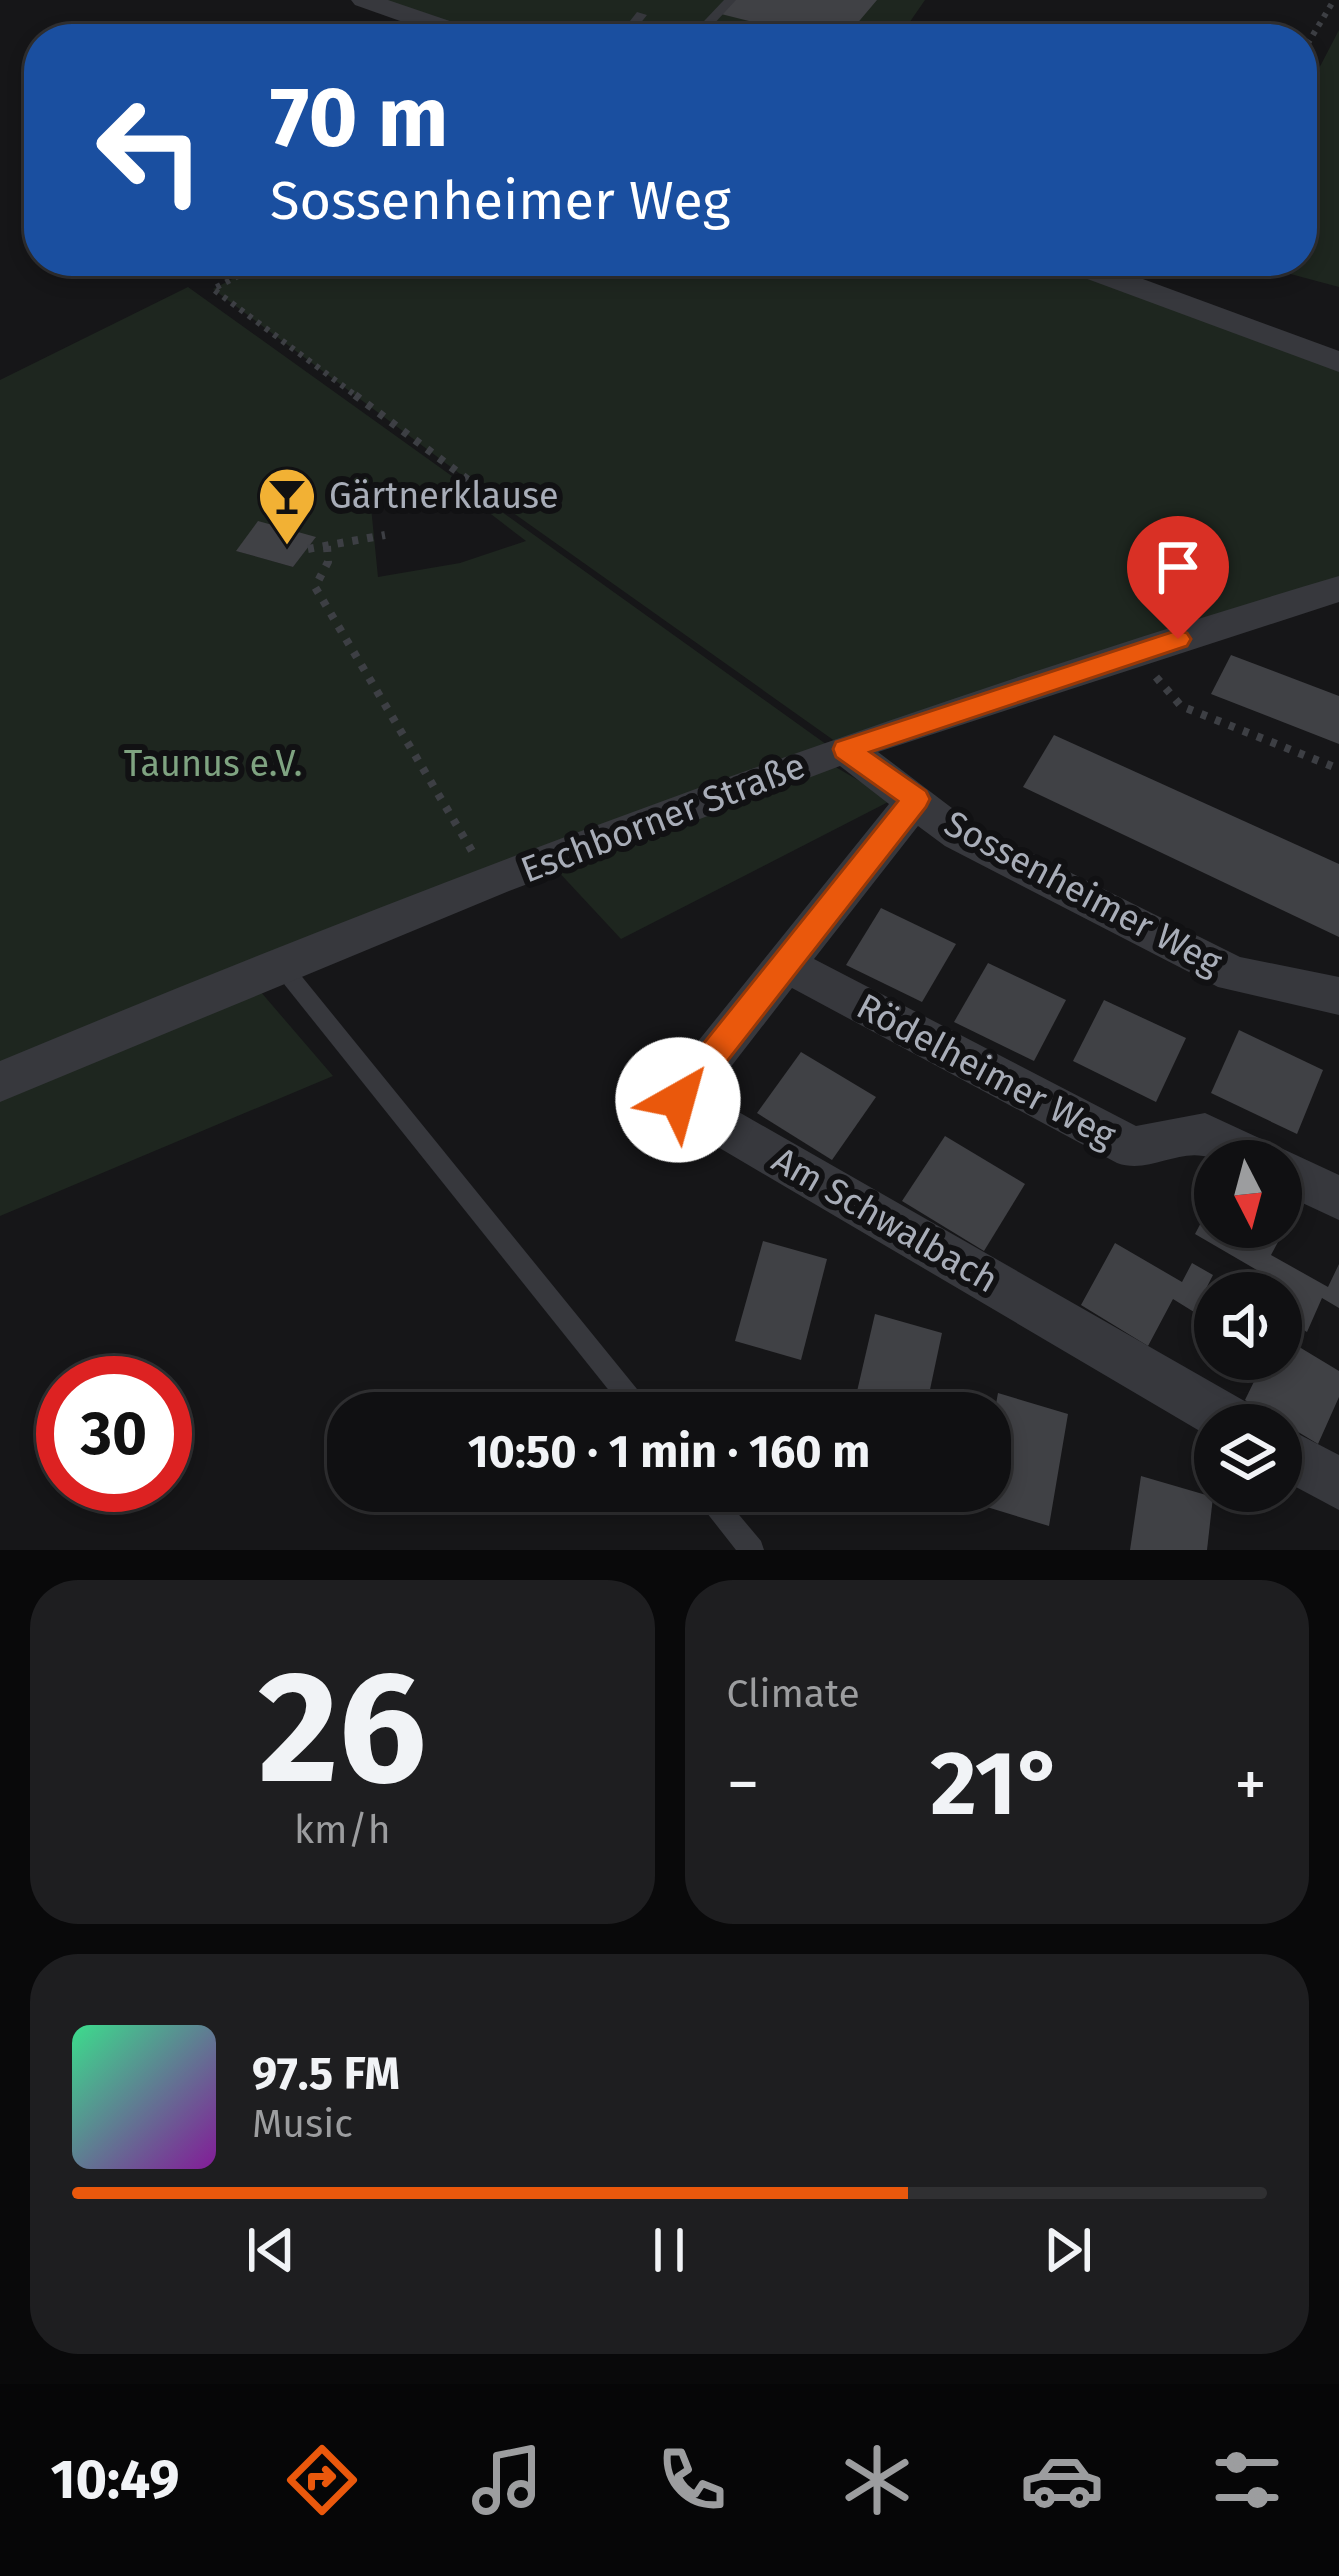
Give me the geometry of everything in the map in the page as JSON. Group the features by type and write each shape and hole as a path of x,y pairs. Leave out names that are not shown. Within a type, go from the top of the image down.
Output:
{"street":[{"path":"364,0 433,24"},
{"path":"1107,276 1339,362"},
{"name":"Eschborner Straße","path":"0,1082 279,963 846,749 1339,589"},
{"name":"Sossenheimer Weg","path":"846,749 959,835 1233,974 1339,996"},
{"name":"Am Schwalbach","path":"916,799 678,1100 1201,1404"},
{"name":"Rödelheimer Weg","path":"783,963 1133,1148 1205,1135 1216,1140"},
{"path":"1302,1180 1339,1198"},
{"path":"1302,1462 1339,1484"}],"lane":[{"path":"707,24 730,0"},
{"path":"634,24 641,16"},
{"path":"279,963 624,1392"},
{"path":"721,1512 752,1550"}],"path":[{"path":"1317,28 1334,0"},
{"path":"238,276 213,289 495,500"},
{"path":"308,549 385,535"},
{"path":"327,546 328,562 315,587 491,883"},
{"path":"1136,652 1180,706 1339,769"}],"green space":[{"path":"364,0 925,0 908,24 433,24"},
{"path":"1339,30 1339,287 1298,276 1317,276 1317,72"},
{"path":"238,276 1107,276 1339,362 1339,589 846,749 495,500 213,289"},
{"name":"Taunus e.V.","path":"188,287 837,752 248,977 333,1076 0,1216 0,380","holes":["452,484 526,541 460,563 378,577 371,507 419,499","258,522 315,538 293,567 237,551"]},
{"path":"827,762 892,800 621,939 555,868"}],"building":[{"path":"734,0 877,0 857,24 761,24 721,14"},
{"path":"258,521 316,537 293,567 236,551"},
{"path":"1231,655 1339,696 1339,744 1211,694"},
{"path":"1054,735 1339,864 1339,937 1023,787"},
{"path":"881,908 956,944 922,1002 846,965"},
{"path":"988,963 1066,1000 1034,1061 954,1022"},
{"path":"1104,1000 1186,1038 1156,1102 1073,1061"},
{"path":"1239,1030 1323,1070 1297,1134 1211,1093"},
{"path":"801,1052 876,1097 832,1160 757,1113"},
{"path":"945,1136 1025,1184 984,1251 902,1201"},
{"path":"763,1241 827,1259 801,1360 735,1341"},
{"path":"1115,1243 1182,1282 1192,1263 1208,1272 1194,1272 1194,1312 1173,1299 1148,1346 1081,1305"},
{"path":"1219,1248 1275,1248 1271,1255 1301,1272 1260,1272"},
{"path":"1339,1264 1339,1308 1322,1298 1307,1332 1302,1329 1302,1272 1328,1287"},
{"path":"875,1314 942,1333 929,1392 857,1392"},
{"path":"1302,1349 1339,1371 1339,1397 1318,1444 1302,1434 1302,1404 1245,1400 1255,1380 1302,1380"},
{"path":"1011,1397 1068,1414 1049,1526 1003,1512 1011,1512"},
{"path":"1141,1476 1194,1491 1194,1512 1211,1512 1207,1550 1130,1550"}],"place":[{"name":"Gärtnerklause","path":"287,547"}],"route":[{"path":"678,1100 916,799 846,749 1178,639"}]}
